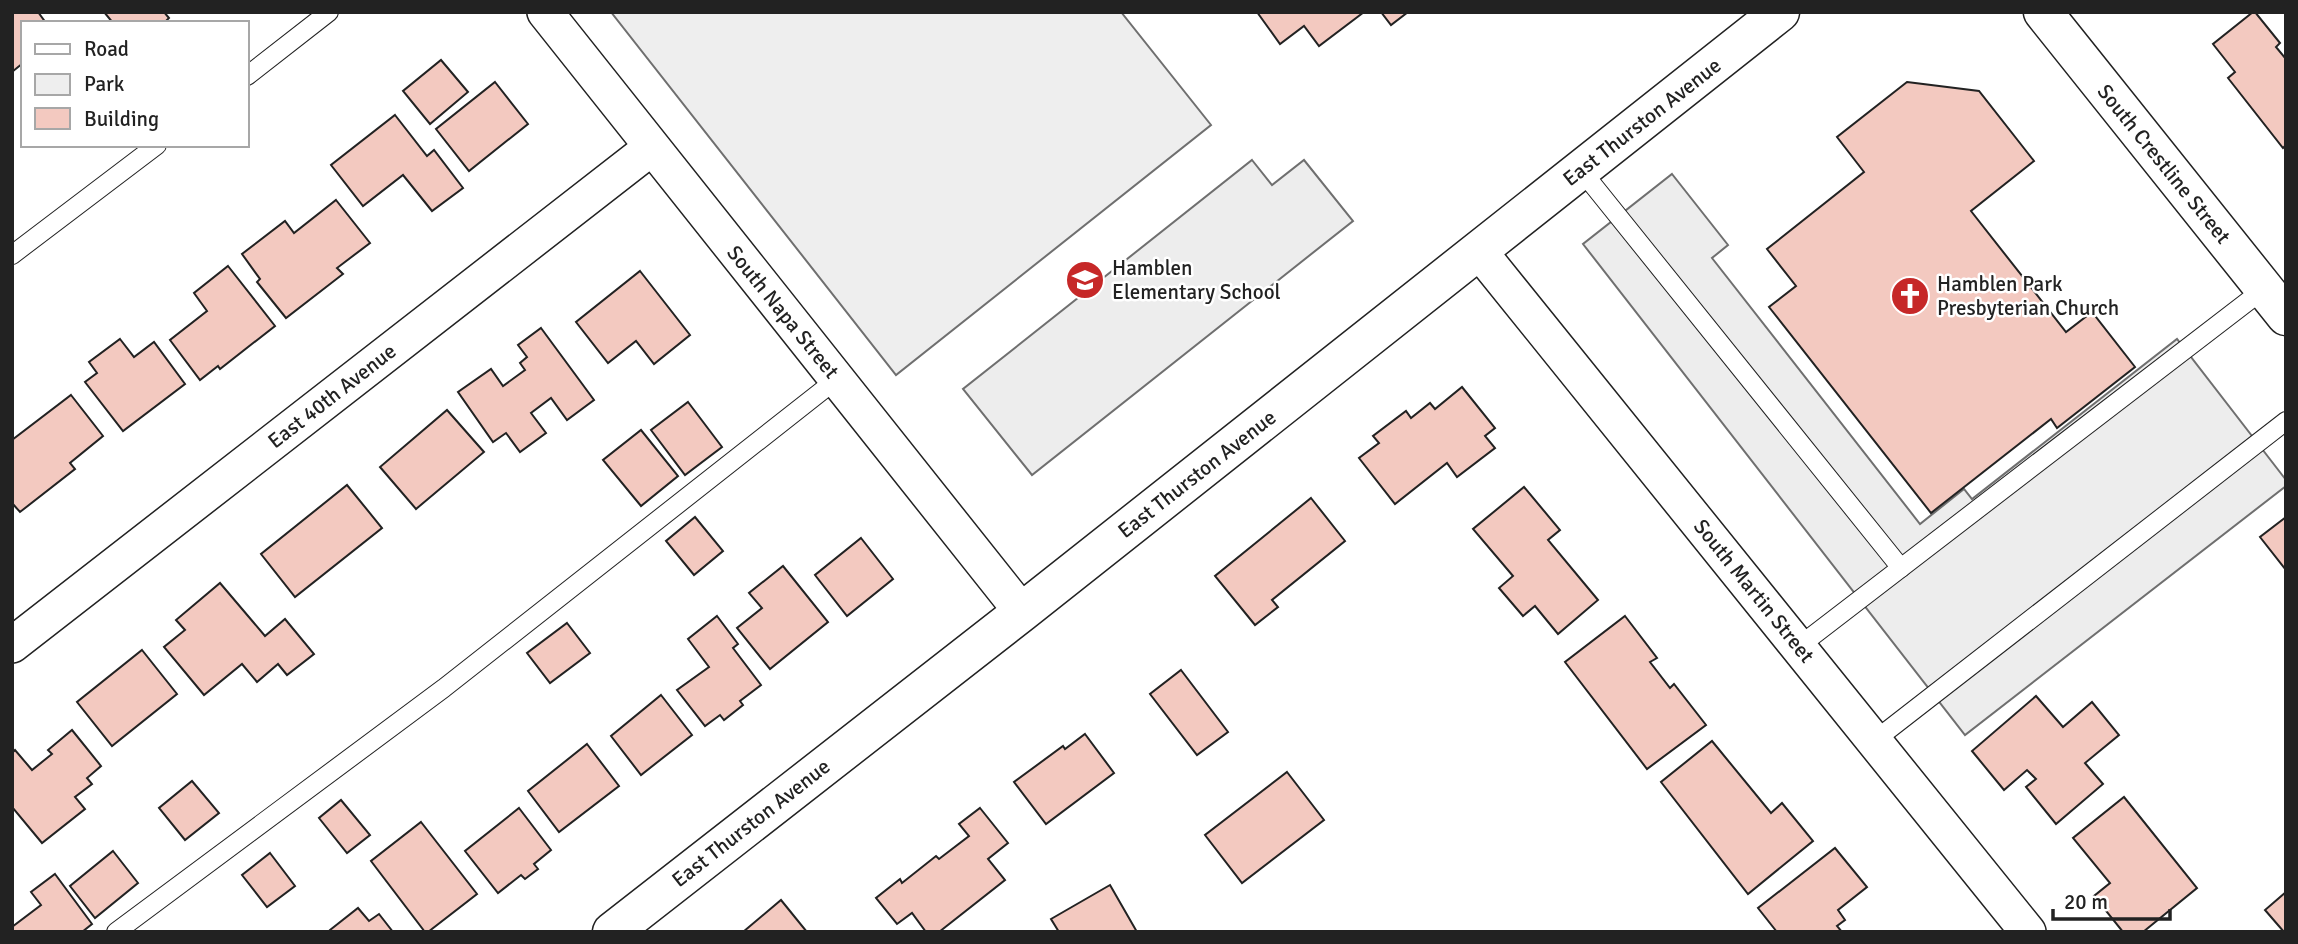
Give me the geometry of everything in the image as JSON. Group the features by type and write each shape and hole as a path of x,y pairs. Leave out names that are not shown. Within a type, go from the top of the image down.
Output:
{"street":[{"name":"South Napa Street","path":"545,12 1022,612"},
{"name":"East Thurston Avenue","path":"612,932 1022,612 1780,12"},
{"name":"South Crestline Street","path":"2043,12 2275,302"},
{"name":"East 40th Avenue","path":"12,645 651,148"},
{"name":"South Martin Street","path":"1479,251 2028,932"}],"lane":[{"path":"248,75 329,12"},
{"path":"12,255 154,147"},
{"path":"1581,170 1902,568"},
{"path":"1798,647 1902,568 2275,302"},
{"path":"116,932 444,688 837,379"},
{"path":"1874,741 2286,421"}],"green space":[{"path":"611,12 1121,12 1211,125 896,375"}],"shaded area":[{"path":"1252,160 1272,185 1304,160 1353,221 1032,475 963,389"},
{"path":"1672,174 1728,245 1712,258 1920,524 1964,489 1972,499 2177,339 2286,480 2286,486 1965,735 1583,244"}],"building":[{"path":"12,12 38,12 45,21 21,21 21,65 12,72"},
{"path":"104,12 164,12 169,18 166,21 111,21"},
{"path":"1257,12 1364,12 1319,46 1304,26 1280,44"},
{"path":"1381,12 1408,12 1391,25"},
{"path":"2253,12 2280,43 2276,47 2286,59 2286,145 2283,148 2228,78 2235,72 2213,44"},
{"path":"441,60 468,92 430,124 403,91"},
{"path":"495,82 528,124 469,171 436,129"},
{"name":"Hamblen Park Presbyterian Church","path":"1907,82 1979,91 2034,161 1971,211 2066,332 2092,312 2135,367 2057,428 2051,419 1931,513 1769,307 1796,286 1767,249 1864,172 1837,137"},
{"path":"395,115 427,156 434,150 463,188 432,211 403,175 363,206 331,165"},
{"path":"336,200 370,243 337,268 343,274 286,318 257,282 260,279 242,254 285,221 294,233"},
{"path":"228,266 275,326 220,369 218,366 200,380 170,340 207,311 194,293"},
{"path":"640,271 690,335 654,364 636,341 608,363 576,322"},
{"path":"541,328 594,400 567,420 551,398 531,413 546,433 520,452 506,433 493,442 458,392 491,369 503,386 525,370 520,363 527,357 518,345"},
{"path":"120,339 134,357 154,342 185,384 123,431 85,382 97,373 89,362"},
{"path":"1462,387 1495,428 1485,436 1495,448 1457,477 1447,463 1395,504 1359,458 1379,443 1373,436 1406,411 1411,418 1430,403 1435,409"},
{"path":"71,395 103,436 70,463 75,469 20,512 12,503 12,440"},
{"path":"688,402 722,447 685,475 651,430"},
{"path":"447,410 484,452 416,509 380,467"},
{"path":"641,430 678,476 641,506 603,460"},
{"path":"347,485 382,528 295,597 261,554"},
{"path":"1524,487 1560,530 1548,540 1598,600 1558,634 1535,606 1523,616 1499,588 1513,576 1473,529"},
{"path":"1311,498 1345,541 1272,600 1278,607 1255,625 1215,576"},
{"path":"695,517 723,551 694,575 666,541"},
{"path":"2286,517 2286,570 2260,537"},
{"path":"861,538 893,579 847,616 815,575"},
{"path":"783,566 828,622 770,669 737,628 762,608 749,593"},
{"path":"220,583 265,636 285,619 314,654 287,675 278,664 257,682 242,664 204,695 164,647 185,630 176,620"},
{"path":"717,616 738,644 733,648 761,685 740,701 743,705 724,720 720,715 705,726 677,690 709,667 688,639"},
{"path":"1625,616 1657,658 1650,662 1670,688 1674,684 1706,725 1647,769 1565,662"},
{"path":"567,623 590,653 550,683 527,653"},
{"path":"142,650 177,694 112,746 77,702"},
{"path":"1181,670 1228,732 1197,755 1150,694"},
{"path":"661,695 692,735 641,775 611,736"},
{"path":"2036,696 2063,727 2092,702 2119,735 2085,763 2103,784 2056,824 2026,787 2036,779 2027,770 2004,790 1972,751"},
{"path":"72,730 101,766 87,778 92,784 75,797 85,809 42,843 12,807 12,753 15,750 32,770 52,754 48,750"},
{"path":"1085,734 1114,773 1046,824 1014,782 1063,746 1065,749"},
{"path":"1712,741 1771,813 1782,803 1813,841 1748,894 1661,782"},
{"path":"587,744 619,786 559,832 528,791"},
{"path":"1287,772 1324,820 1242,883 1205,835"},
{"path":"192,781 219,813 185,840 159,808"},
{"path":"2124,797 2197,888 2143,932 2123,932 2094,896 2110,883 2073,838"},
{"path":"341,800 370,835 347,853 319,818"},
{"path":"519,808 551,850 534,864 538,869 525,879 521,875 498,893 465,851"},
{"path":"980,808 1008,843 988,859 1005,880 939,932 926,932 912,913 897,924 876,898 900,879 902,883 936,856 939,859 969,836 959,824"},
{"path":"421,822 477,894 428,932 425,932 371,861"},
{"path":"1835,848 1867,887 1838,910 1845,920 1837,926 1842,932 1777,932 1758,908"},
{"path":"113,851 138,883 95,918 70,886"},
{"path":"270,853 295,886 267,907 242,875"},
{"path":"55,874 92,924 82,932 12,932 12,927 41,905 31,892"},
{"path":"1110,885 1137,932 1059,932 1051,919"},
{"path":"2286,892 2286,932 2284,932 2265,910"},
{"path":"781,900 807,932 743,932"},
{"path":"358,908 369,921 379,914 393,932 331,932 330,930"}],"place":[{"name":"Hamblen Elementary School","path":"1085,280"},
{"name":"Hamblen Park Presbyterian Church","path":"1910,296"}]}
